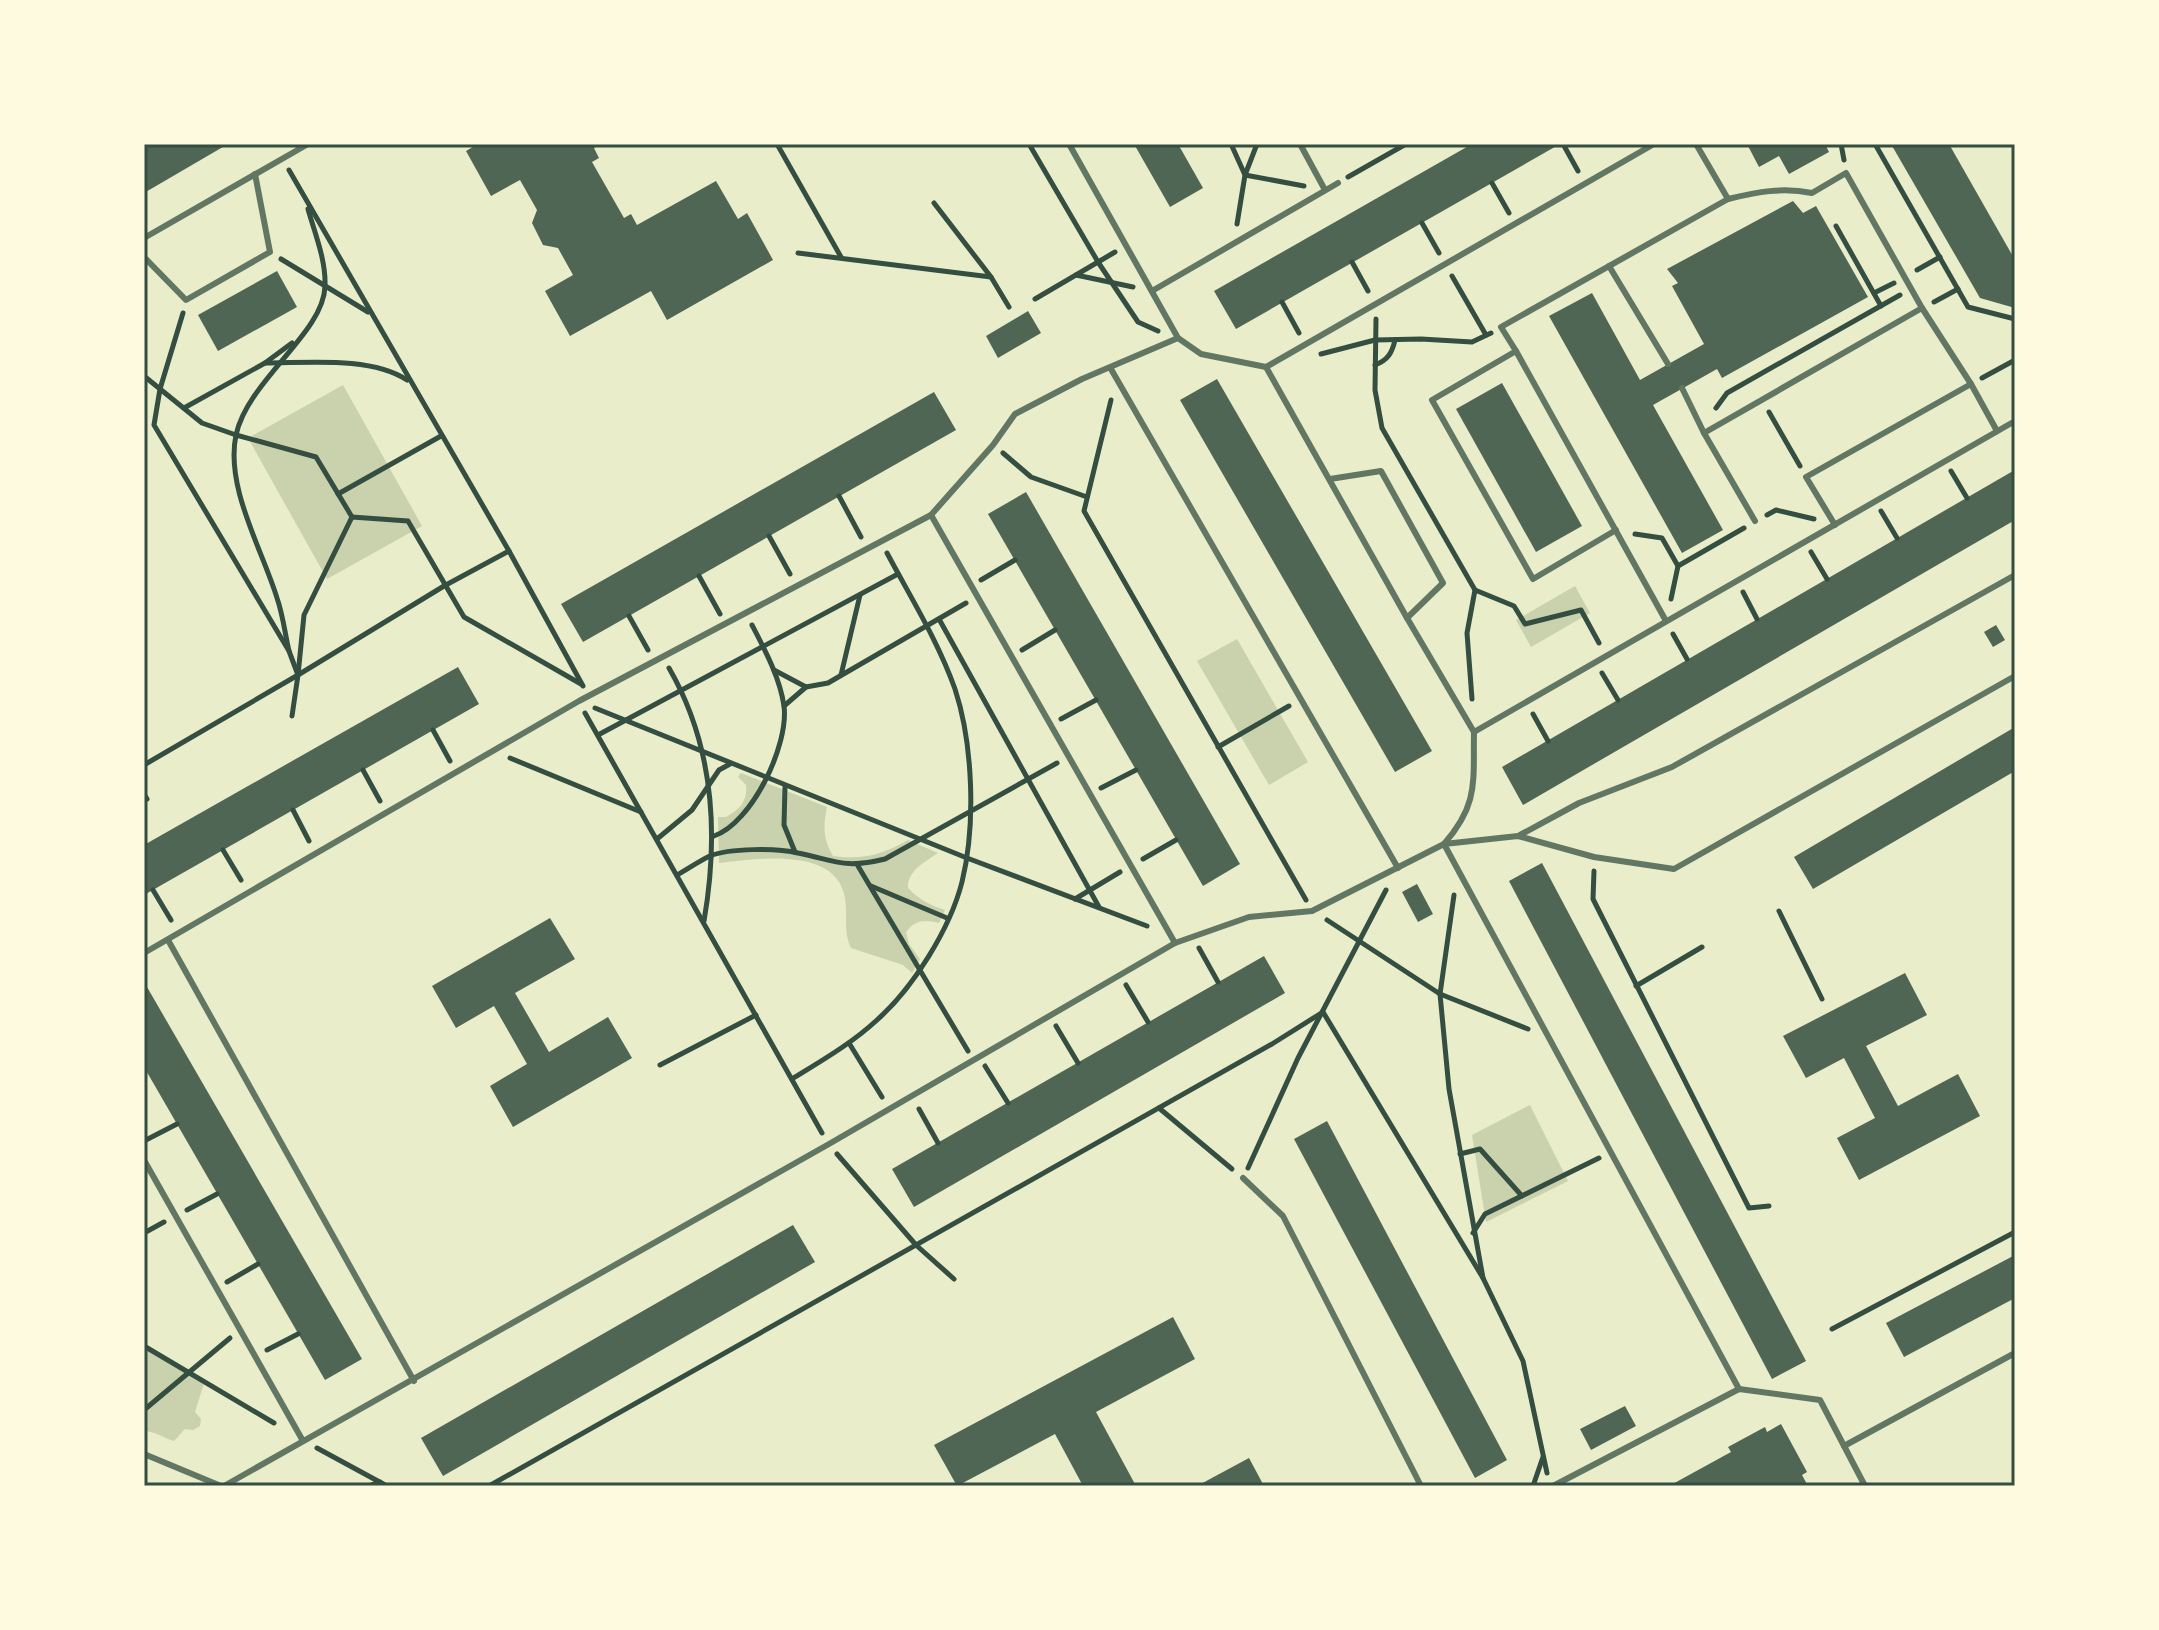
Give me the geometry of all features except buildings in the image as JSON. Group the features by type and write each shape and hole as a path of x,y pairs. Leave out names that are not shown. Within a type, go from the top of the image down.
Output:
{"lane":[{"path":"144,238 308,144"},
{"path":"1069,144 1178,338 1201,354 1266,367 1654,144"},
{"path":"1300,144 1325,190"},
{"path":"1696,144 1728,199"},
{"path":"1666,621 1501,327 1728,199 1789,189 1812,193 1846,173 1922,308 1997,431"},
{"path":"144,257 186,300 270,252 255,174"},
{"path":"1152,291 1338,183"},
{"path":"1609,266 1668,364"},
{"path":"1704,433 1922,308"},
{"path":"144,953 579,701 931,515 993,445 1015,414 1082,379 1178,338"},
{"path":"1516,351 1432,400 1533,579 1616,530"},
{"path":"144,1454 222,1486 414,1381 1175,943 1249,917 1312,911 1444,844 1461,825 1473,797 1474,732 1266,367"},
{"path":"1111,369 1398,868"},
{"path":"1835,525 1806,477 1971,384"},
{"path":"1682,388 1755,521"},
{"path":"1474,732 2015,421"},
{"path":"1330,479 1381,471 1443,583 1407,618"},
{"path":"931,515 1175,943"},
{"path":"1518,836 1579,803 1672,767 2015,575"},
{"path":"1444,844 1518,836 1594,857 1674,869 2015,676"},
{"path":"1444,844 1739,1389"},
{"path":"168,940 414,1381"},
{"path":"144,1160 303,1441"},
{"path":"1243,1178 1283,1216 1421,1486"},
{"path":"1844,1446 2015,1353"},
{"path":"1552,1486 1739,1389 1820,1400 1865,1486"}],"path":[{"path":"777,144 841,258"},
{"path":"1029,144 1098,262 1138,322 1178,338"},
{"path":"1231,144 1245,175"},
{"path":"1234,243 1245,175 1257,144"},
{"path":"1338,183 1406,144"},
{"path":"1563,144 1585,183"},
{"path":"1875,144 1968,307 2015,319"},
{"path":"283,158 589,696"},
{"path":"1245,175 1325,190"},
{"path":"1492,183 1516,223"},
{"path":"298,675 289,651 278,599 249,523 235,470 236,435 245,413 278,363 317,317 326,288 322,256 306,200"},
{"path":"934,203 991,277 1009,307"},
{"path":"1422,223 1486,335"},
{"path":"1727,393 1881,306 1836,226"},
{"path":"1035,299 1126,246"},
{"path":"270,252 370,314"},
{"path":"798,253 991,277"},
{"path":"1905,277 1940,257"},
{"path":"1352,262 1376,304"},
{"path":"1075,275 1152,291"},
{"path":"1922,308 1958,289"},
{"path":"186,300 160,389 154,425 289,651"},
{"path":"1282,302 1306,344"},
{"path":"1307,357 1375,340 1472,342 1501,327"},
{"path":"184,408 265,363 299,338"},
{"path":"1375,365 1386,361 1395,340"},
{"path":"1971,384 2015,360"},
{"path":"265,363 322,362 374,367 392,371 411,383"},
{"path":"144,376 202,423 316,457 352,517"},
{"path":"1116,379 1084,511 1312,911 1440,994 1548,1036"},
{"path":"1763,400 1806,477"},
{"path":"338,494 441,436"},
{"path":"993,445 1031,477 1087,497"},
{"path":"1946,461 1967,498"},
{"path":"839,496 867,549"},
{"path":"1875,501 1897,538"},
{"path":"1678,566 1776,510 1835,525"},
{"path":"352,517 408,521 464,617 582,685"},
{"path":"292,716 304,615 352,517"},
{"path":"1616,530 1662,538 1678,566 1666,621 1687,659"},
{"path":"769,536 797,586"},
{"path":"1805,541 1827,579"},
{"path":"792,1079 849,1043 880,1018 919,972 961,885 967,858 969,749 955,690 928,625 880,542"},
{"path":"144,765 444,586 509,551"},
{"path":"971,585 1015,560"},
{"path":"598,735 898,574"},
{"path":"699,576 725,624"},
{"path":"1737,581 1757,619"},
{"path":"1475,590 1514,606 1525,624 1581,610 1607,656"},
{"path":"841,676 860,594"},
{"path":"784,707 806,687 828,683 978,597"},
{"path":"714,836 726,831 748,809 767,780 784,724 784,707 773,669 746,614"},
{"path":"629,616 654,662"},
{"path":"939,619 1099,908"},
{"path":"1011,656 1055,630"},
{"path":"663,657 682,690 699,733 709,788 714,836 704,922"},
{"path":"1596,662 1618,700"},
{"path":"773,669 806,687"},
{"path":"1218,747 1301,699"},
{"path":"1050,725 1096,700"},
{"path":"579,701 767,780 1170,935"},
{"path":"579,701 829,1144 916,1245 954,1279"},
{"path":"1526,702 1548,741"},
{"path":"433,730 455,773"},
{"path":"493,751 642,812"},
{"path":"677,875 713,855 753,850 795,852 858,866 885,859 1068,756"},
{"path":"657,839 692,810 719,770 731,764"},
{"path":"363,770 386,812"},
{"path":"1089,794 1136,770"},
{"path":"785,787 784,825 795,852"},
{"path":"293,810 316,853"},
{"path":"223,850 249,893"},
{"path":"1594,857 1593,899 1636,986 1749,1208 1769,1206"},
{"path":"858,866 919,972 1008,1103"},
{"path":"1159,1108 1243,1178 1298,1058 1398,868"},
{"path":"1458,870 1440,994 1449,1089 1483,1278"},
{"path":"869,886 947,918"},
{"path":"153,890 179,934"},
{"path":"1779,911 1822,999"},
{"path":"1193,936 1218,982"},
{"path":"1636,986 1702,947"},
{"path":"1120,974 1148,1022"},
{"path":"489,1486 1272,1044 1323,1012"},
{"path":"1323,1012 1483,1278 1523,1361 1552,1486"},
{"path":"660,1065 756,1015"},
{"path":"1050,1016 1078,1063"},
{"path":"849,1043 889,1109"},
{"path":"912,1096 938,1143"},
{"path":"144,1141 177,1124"},
{"path":"1460,1154 1480,1149 1522,1196"},
{"path":"1473,1233 1485,1214 1610,1152"},
{"path":"1832,1329 2015,1232"},
{"path":"216,1288 258,1264"},
{"path":"144,1410 240,1330"},
{"path":"255,1356 298,1334"},
{"path":"144,1346 303,1441 384,1484"},
{"path":"1533,1486 1544,1456"},
{"path":"368,1486 384,1484"}],"green space":[{"path":"343,385 422,526 327,579 248,438"},
{"path":"1575,586 1590,613 1531,647 1516,620"},
{"path":"1237,639 1308,762 1269,785 1197,661"},
{"path":"741,773 827,807 825,832 833,856 872,855 908,840 938,853 918,868 908,882 908,888 916,895 945,910 939,923 920,922 906,932 909,944 920,959 912,973 903,965 851,948 846,929 845,898 839,881 827,870 793,860 753,859 719,863 718,817 731,814 744,800 746,785 738,777"},
{"path":"1530,1105 1568,1181 1486,1222 1472,1135"},
{"path":"144,1346 205,1380 195,1412 201,1419 200,1426 193,1430 185,1429 174,1441 144,1431"}]}
